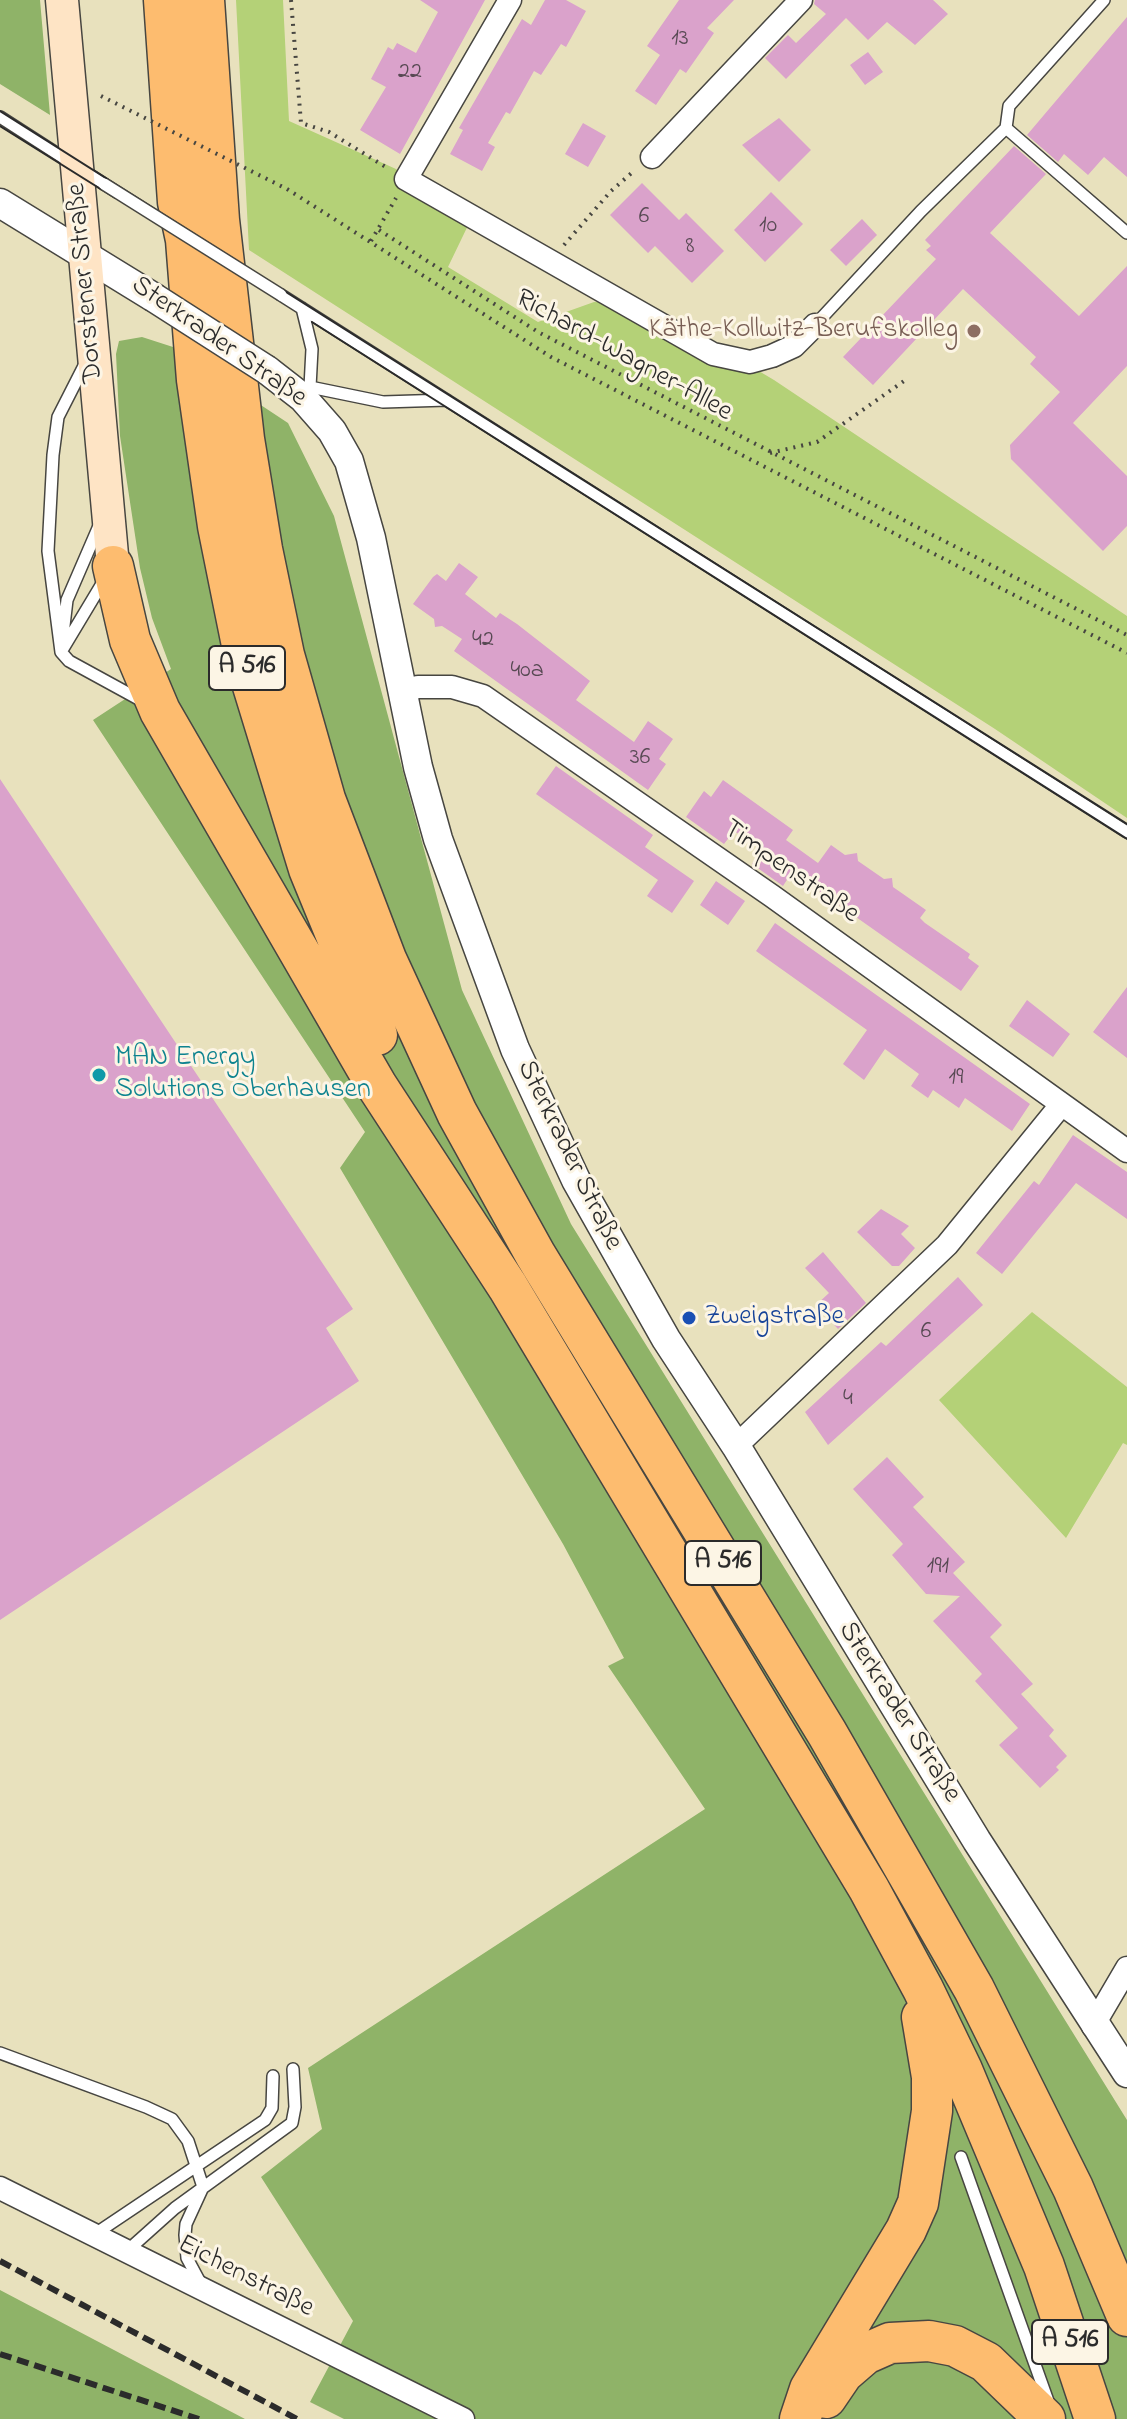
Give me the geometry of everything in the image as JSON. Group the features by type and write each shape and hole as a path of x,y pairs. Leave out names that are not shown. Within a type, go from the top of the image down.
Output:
{"highway":[{"name":"A 516","path":"164,0 178,202 187,252 197,380 218,526 245,660 299,841 357,993 427,1138 508,1287 869,1889 923,1989 1010,2180 1044,2266 1095,2419"},
{"name":"A 516","path":"204,0 219,220 244,439 262,549 284,655 325,799 380,946 457,1113 535,1254 834,1746 967,1976 1115,2271 1127,2316"},
{"path":"113,566 130,640 160,711 328,995 377,1086 508,1287"},
{"path":"800,2419 810,2389 906,2230 918,2203 932,2111 932,2077 921,2024 923,1989"},
{"path":"815,2419 837,2381 865,2354 890,2343 920,2340 955,2346 986,2362 1045,2419"}],"main road":[{"name":"Dorstener Straße","path":"62,0 113,566"}],"street":[{"path":"406,179 510,0"},
{"path":"652,157 801,0"},
{"name":"Richard-Wagner-Allee","path":"406,179 713,354 750,362 772,356 794,346 815,325"},
{"name":"Sterkrader Straße","path":"0,203 83,251 306,392 332,431 349,461 371,538 418,767 462,913 540,1106 620,1260 1093,2026 1127,2073"},
{"name":"Timpenstraße","path":"401,691 418,687 452,687 483,696 772,896 1127,1151"},
{"path":"736,1446 947,1245 1061,1105"},
{"path":"1093,2026 1127,1968"},
{"name":"Eichenstraße","path":"0,2188 95,2234 206,2294 463,2419"}],"lane":[{"path":"815,325 921,211 1006,128 1009,106 1104,0"},
{"path":"0,117 1127,832"},
{"path":"1006,128 1127,233"},
{"path":"302,308 312,349 306,392 383,402 447,400"},
{"path":"92,352 58,417 53,455 48,551 61,652 69,661 160,711"},
{"path":"61,652 67,600 96,535 106,498"},
{"path":"61,652 113,566"},
{"path":"0,2053 172,2119 198,2163 203,2187 186,2224 185,2235 187,2258 206,2294"},
{"path":"127,2251 203,2187 292,2123 295,2107 293,2069"},
{"path":"95,2234 265,2120 272,2108 273,2076"},
{"path":"961,2157 1054,2419"}],"path":[{"path":"291,0 301,123 329,132 406,179 371,241"},
{"name":"Richard-Wagner-Allee","path":"101,96 287,189 551,357 1127,653"},
{"path":"552,264 575,229 602,200 652,157"},
{"path":"379,230 538,332 1127,635"},
{"path":"770,453 817,442 904,381"}],"green space":[{"path":"0,0 40,0 50,115 0,84"},
{"path":"236,0 283,0 289,121 396,169 474,213 448,267 538,322 594,302 644,303 774,380 1127,616 1127,818 995,729 249,250"},
{"path":"142,337 173,347 288,423 334,516 462,990 571,1224 1127,2120 1127,2419 344,2419 310,2402 353,2321 261,2177 322,2129 308,2068 705,1809 608,1666 624,1658 563,1544 340,1168 365,1132 93,720 171,669 152,618 140,568 120,436 116,354 119,341"},
{"path":"1032,1312 1127,1387 1127,1445 1123,1443 1066,1538 939,1400"},
{"path":"0,2290 245,2419 0,2419"}],"building":[{"path":"420,0 485,0 400,154 360,130 386,87 371,79 388,47 393,50 397,43 416,53 438,12"},
{"path":"545,0 566,0 586,11 566,47 561,44 541,75 534,71 510,114 506,112 488,143 495,147 482,171 450,154 463,130 459,128 522,19 531,25"},
{"path":"679,0 734,0 707,28 714,33 686,73 680,69 656,105 635,91 660,55 647,46"},
{"path":"815,0 933,0 948,14 915,45 887,22 868,40 846,18 786,79 765,58 788,35 796,43 826,14 814,4"},
{"path":"1127,17 1127,177 1104,157 1088,175 1064,154 1058,162 1027,135"},
{"path":"868,52 883,72 865,85 850,65"},
{"path":"779,118 811,150 779,182 742,145"},
{"path":"583,123 606,136 588,167 565,154"},
{"path":"1014,146 1046,174 990,233 1079,316 1127,266 1127,366 1073,423 1127,476 1127,526 1103,551 1011,459 1010,445 1060,392 1030,364 1036,357 963,289 873,385 843,357 936,259 926,250 931,246 925,240"},
{"path":"642,183 679,220 686,213 724,251 692,283 655,246 648,253 610,215"},
{"path":"771,192 803,224 765,262 734,230"},
{"path":"862,219 877,235 846,266 830,250"},
{"path":"459,563 478,577 465,594 496,618 500,613 517,624 590,681 576,700 634,742 648,721 673,739 659,759 666,764 648,790 454,651 462,639 442,626 435,627 434,619 413,604 433,577 437,574 446,581"},
{"path":"556,766 653,835 645,847 694,881 672,913 647,896 658,880 536,794"},
{"name":"MAN Energy Solutions Oberhausen","path":"0,779 353,1309 326,1328 359,1381 0,1620"},
{"path":"723,780 793,830 786,840 818,863 831,845 845,855 857,853 858,861 884,879 892,878 893,887 926,910 920,918 970,954 968,958 979,966 961,991 792,872 783,886 752,864 762,849 734,831 724,844 686,817 704,791 711,797"},
{"path":"716,881 745,901 728,925 700,905"},
{"path":"775,923 1030,1104 1012,1131 965,1098 959,1108 933,1090 928,1098 911,1086 919,1074 885,1049 864,1080 843,1064 867,1030 756,951"},
{"path":"1127,987 1127,1058 1093,1032"},
{"path":"1027,1000 1070,1034 1053,1057 1009,1026"},
{"path":"1073,1135 1127,1172 1127,1219 1076,1183 1002,1274 976,1253 1034,1181 1039,1185"},
{"path":"881,1209 909,1226 901,1234 915,1248 899,1266 892,1266 857,1232"},
{"path":"823,1252 866,1303 838,1329 816,1305 829,1293 805,1268"},
{"path":"958,1277 983,1305 828,1445 805,1412 881,1342 886,1346"},
{"path":"887,1457 924,1497 913,1507 965,1562 953,1573 1002,1625 990,1637 1033,1684 1021,1694 1054,1730 1049,1736 1067,1756 1056,1767 1059,1770 1040,1788 999,1745 1018,1728 975,1681 982,1674 933,1621 960,1596 926,1594 892,1555 903,1544 853,1489"}],"tram line":[{"path":"0,111 1127,824"},
{"path":"0,126 115,198"},
{"path":"312,322 1127,839"}],"railway":[{"path":"0,2261 297,2419"},
{"path":"0,2354 199,2419"}],"place":[{"name":"Käthe-Kollwitz-Berufskolleg","path":"974,331"},
{"name":"MAN Energy Solutions Oberhausen","path":"99,1075"},
{"name":"Zweigstraße","path":"689,1318"}]}
